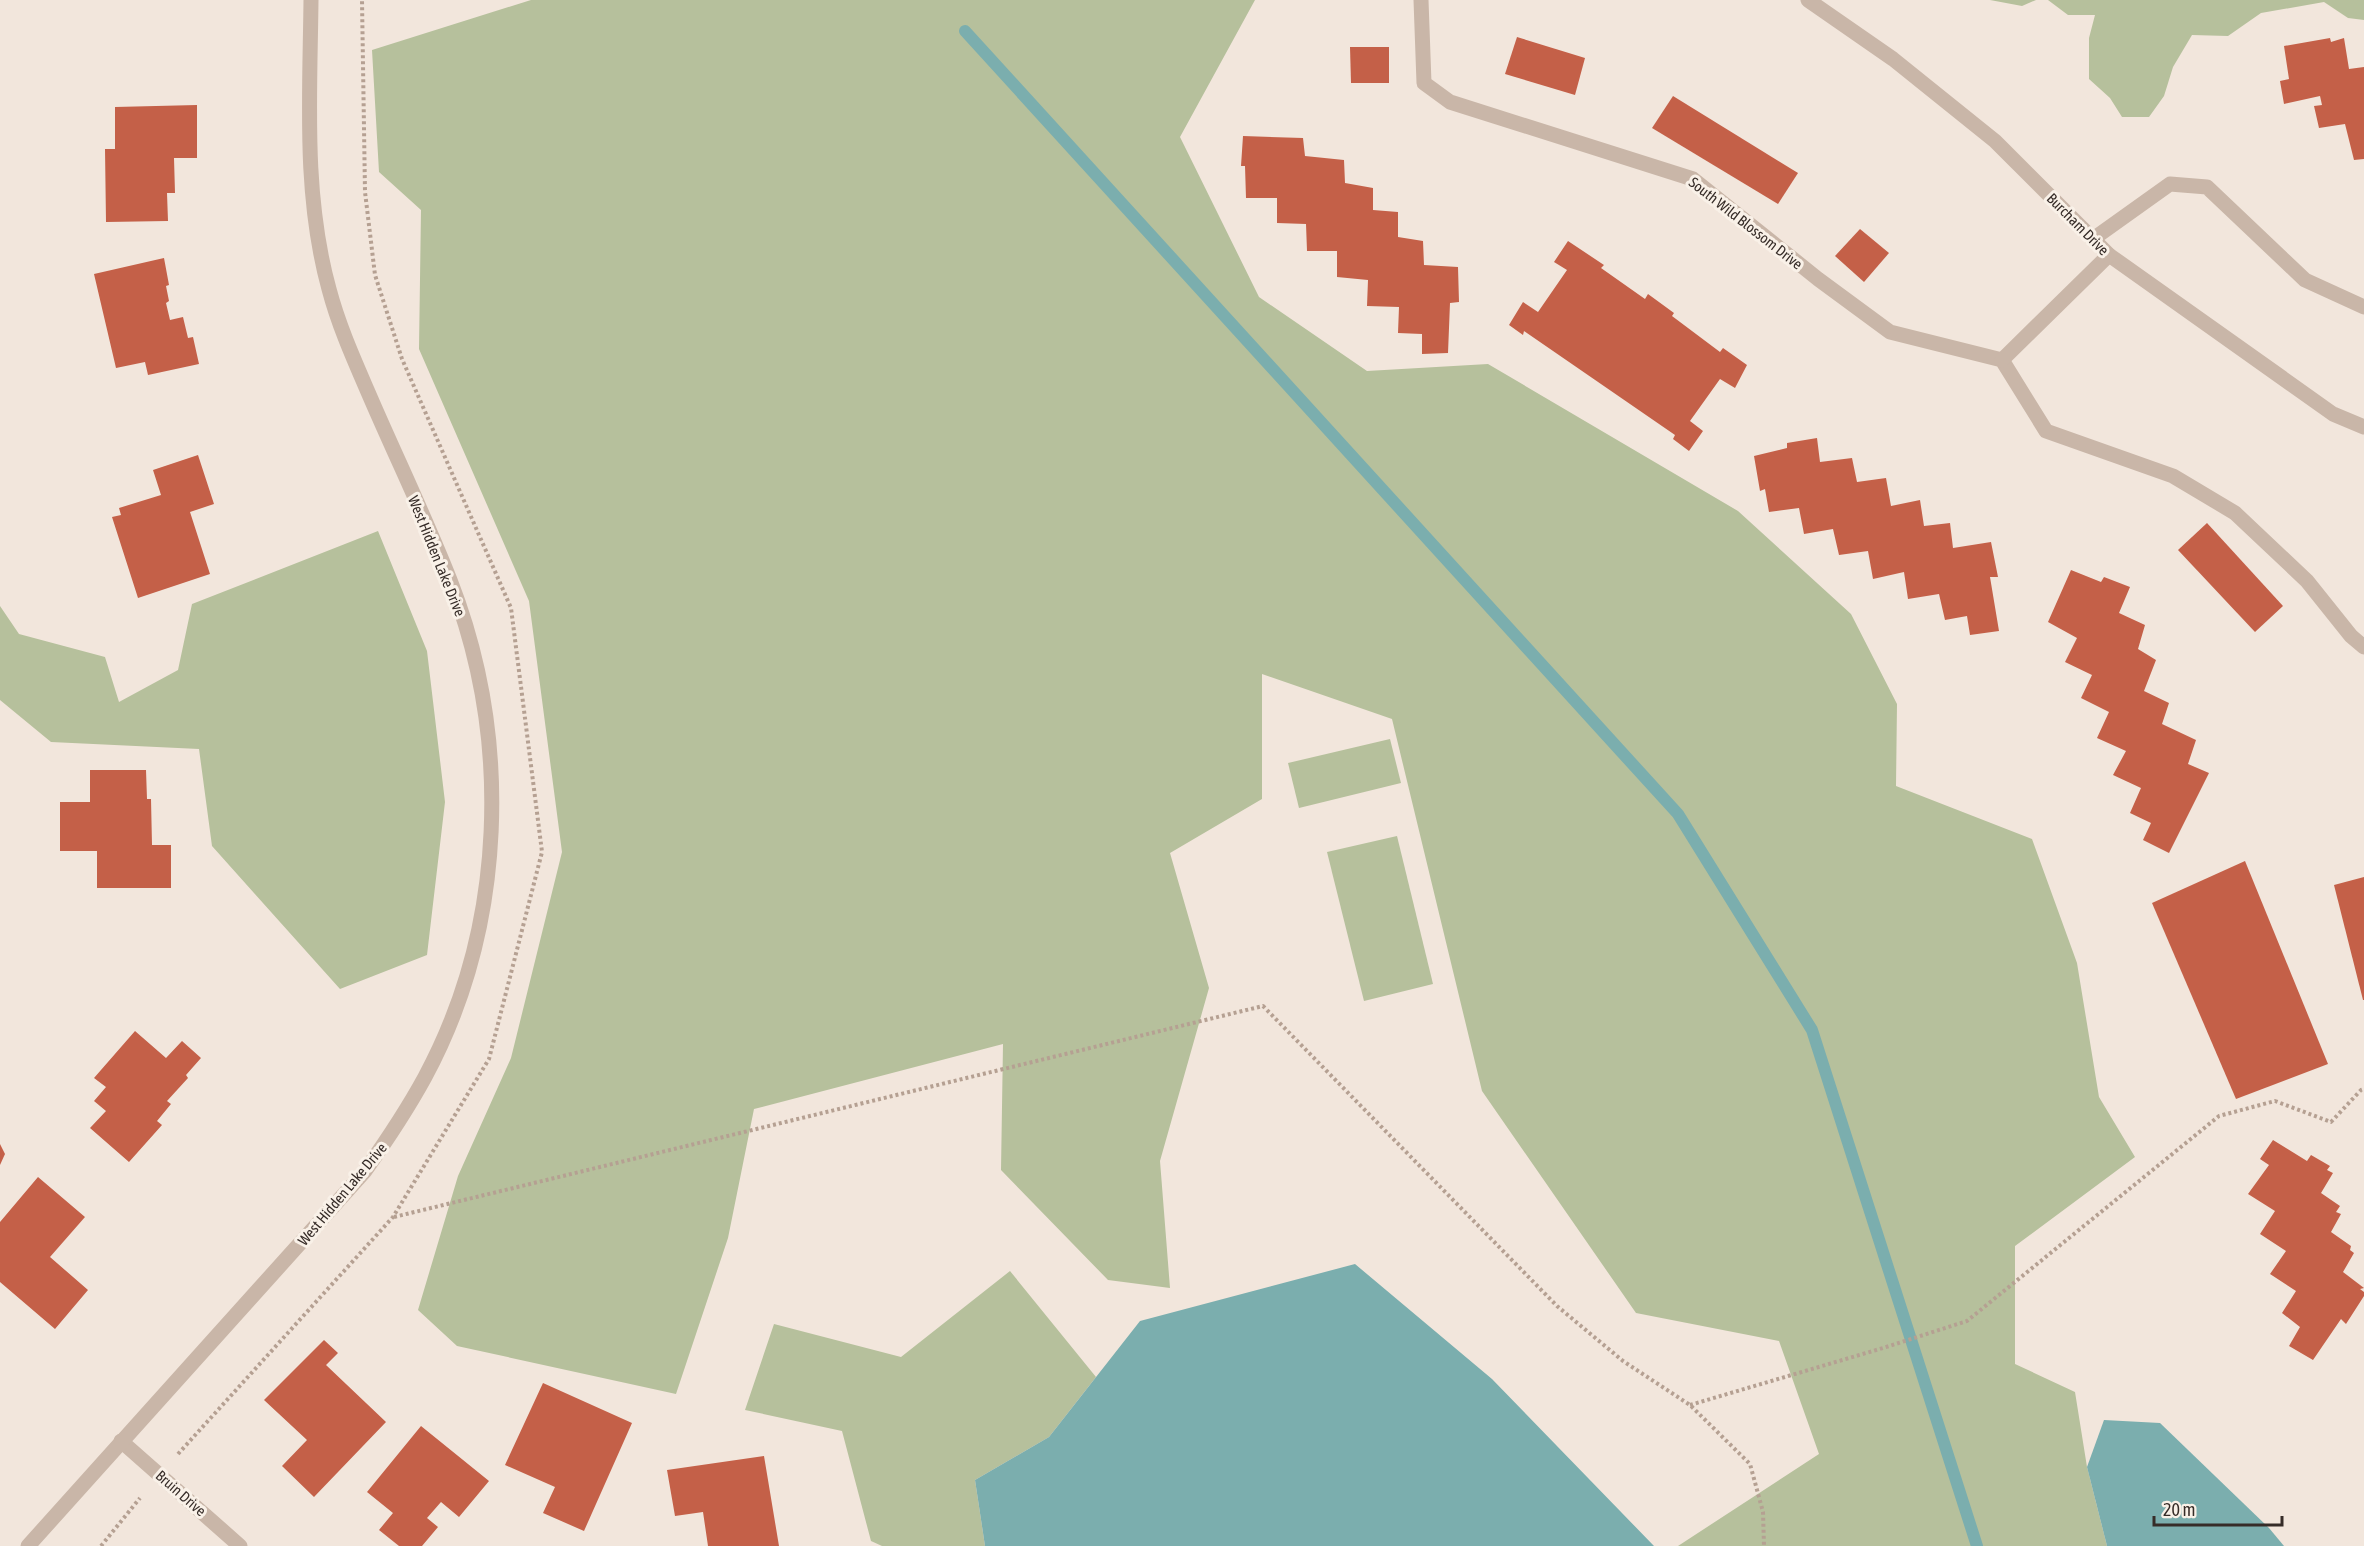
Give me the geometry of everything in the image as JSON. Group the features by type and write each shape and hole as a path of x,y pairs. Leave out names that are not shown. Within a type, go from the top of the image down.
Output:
{"street":[{"name":"West Hidden Lake Drive","path":"28,1546 365,1171 398,1124 426,1075 468,970 481,915 490,858 492,802 490,745 482,689 468,634 450,580 341,331 326,275 318,242 312,185 311,0"},
{"name":"South Wild Blossom Drive","path":"1421,0 1424,83 1450,102 1693,179 1818,279 1890,332 2002,360"},
{"name":"Burcham Drive","path":"1808,0 1893,59 1995,141 2109,255 2333,414 2364,427"},
{"path":"2093,239 2170,184 2207,187 2305,280 2364,307"},
{"path":"2109,255 2002,360 2046,431 2173,476 2235,513 2307,581 2351,636 2364,647"},
{"name":"Bruin Drive","path":"121,1441 240,1546"}],"path":[{"path":"101,1546 159,1475 393,1217 489,1059 542,852 511,608 402,359 375,275 365,192 362,0"},
{"path":"393,1217 1263,1006 1557,1306 1623,1361 1690,1405 1750,1464 1763,1512 1764,1546"},
{"path":"1690,1405 1966,1321 2219,1116 2276,1101 2331,1122 2364,1089"}],"green space":[{"path":"531,0 1255,0 1180,137 1259,297 1367,371 1488,364 1738,511 1851,614 1897,704 1896,786 2032,839 2077,963 2099,1097 2135,1157 2015,1246 2015,1364 2075,1392 2087,1467 2107,1546 1678,1546 1819,1454 1779,1341 1636,1313 1482,1091 1392,719 1262,674 1262,799 1170,853 1209,988 1160,1161 1170,1288 1108,1280 1001,1170 1003,1044 754,1109 728,1238 676,1394 457,1346 418,1310 458,1176 511,1058 562,852 529,601 419,349 421,210 379,172 372,50"},
{"path":"1990,0 2036,0 2022,6"},
{"path":"2048,0 2364,0 2364,20 2348,18 2324,2 2261,13 2228,36 2192,35 2173,67 2164,96 2149,117 2122,117 2110,98 2089,79 2089,38 2095,15 2068,15"},
{"path":"378,531 427,651 445,802 427,955 340,989 212,846 199,749 51,742 0,700 0,606 19,634 105,657 119,702 178,670 192,604"},
{"path":"1390,739 1401,783 1299,808 1288,763"},
{"path":"1397,836 1433,984 1364,1001 1327,852"},
{"path":"1010,1271 1096,1377 1049,1437 975,1480 985,1546 882,1546 871,1541 842,1431 745,1410 774,1324 901,1357"}],"water":[{"path":"1355,1264 1492,1379 1654,1546 985,1546 975,1480 1049,1437 1140,1321"},
{"path":"2104,1420 2160,1423 2269,1528 2284,1546 2107,1546 2087,1467"}],"building":[{"path":"1517,37 1585,58 1575,95 1505,74"},
{"path":"2330,38 2331,42 2344,38 2349,69 2364,67 2364,159 2354,160 2345,124 2319,128 2314,106 2322,105 2320,96 2284,104 2280,81 2289,79 2284,46"},
{"path":"1350,47 1389,47 1389,83 1351,83"},
{"path":"1673,96 1798,173 1778,204 1652,128"},
{"path":"197,105 197,158 174,158 175,193 167,193 168,221 106,222 105,149 115,149 115,107"},
{"path":"1243,136 1303,138 1305,156 1344,160 1345,183 1373,188 1373,210 1398,212 1398,237 1423,241 1424,265 1458,267 1459,302 1450,303 1448,353 1422,354 1422,334 1398,333 1399,307 1367,306 1368,280 1337,277 1337,251 1307,251 1306,224 1277,223 1277,198 1246,198 1245,166 1241,166"},
{"path":"1860,229 1889,253 1864,282 1835,256"},
{"path":"1568,241 1604,265 1601,268 1645,299 1648,294 1674,313 1672,316 1720,352 1723,348 1747,365 1735,388 1720,379 1690,421 1703,431 1689,451 1673,439 1675,435 1524,331 1523,335 1509,325 1523,302 1538,312 1567,270 1554,262"},
{"path":"164,258 169,285 166,286 169,301 166,303 170,320 183,317 188,338 193,337 199,364 148,375 145,362 116,368 94,274"},
{"path":"1817,438 1820,462 1852,458 1857,482 1886,478 1891,506 1920,500 1924,526 1950,523 1953,548 1991,542 1998,577 1990,577 1999,631 1970,635 1967,616 1945,620 1939,594 1908,599 1904,572 1873,579 1868,551 1839,555 1833,529 1804,534 1799,508 1769,512 1765,489 1760,491 1754,456 1787,448 1787,443"},
{"path":"198,455 214,504 190,512 210,574 138,598 112,517 121,515 119,508 161,495 153,470"},
{"path":"2207,523 2283,606 2255,632 2178,550"},
{"path":"2071,570 2101,582 2104,577 2130,587 2119,613 2145,625 2138,649 2156,660 2144,691 2169,703 2162,724 2196,740 2188,764 2209,773 2169,853 2143,840 2151,823 2130,813 2141,788 2113,775 2126,751 2097,738 2109,712 2081,698 2092,675 2065,662 2077,638 2048,622"},
{"path":"90,770 146,770 147,799 151,799 152,845 171,845 171,888 97,888 97,851 60,851 60,802 90,802"},
{"path":"2245,861 2328,1064 2236,1099 2152,903"},
{"path":"2364,877 2364,1000 2363,1000 2334,885"},
{"path":"135,1031 166,1058 182,1041 201,1058 186,1075 188,1078 167,1101 171,1104 157,1121 162,1125 129,1162 90,1128 106,1111 94,1101 106,1087 94,1078"},
{"path":"2273,1140 2307,1161 2311,1155 2330,1166 2327,1170 2333,1173 2321,1193 2340,1206 2336,1212 2341,1214 2331,1232 2351,1246 2350,1250 2354,1253 2343,1272 2364,1288 2360,1289 2364,1292 2364,1296 2346,1324 2341,1319 2313,1360 2289,1346 2300,1327 2282,1313 2296,1291 2270,1274 2286,1251 2260,1234 2275,1211 2248,1194 2269,1165 2260,1159"},
{"path":"0,1144 5,1154 0,1165"},
{"path":"38,1177 85,1217 50,1257 88,1290 55,1329 0,1282 0,1222"},
{"path":"324,1340 338,1353 326,1365 386,1422 314,1497 282,1466 307,1440 264,1400"},
{"path":"543,1383 632,1423 584,1531 543,1513 555,1487 505,1465"},
{"path":"421,1426 489,1481 459,1517 441,1502 427,1518 438,1527 422,1546 399,1546 379,1530 393,1513 367,1492"},
{"path":"764,1456 779,1546 708,1546 703,1512 675,1516 667,1470"}],"waterway":[{"path":"965,31 1678,814 1812,1030 1977,1546"}]}
